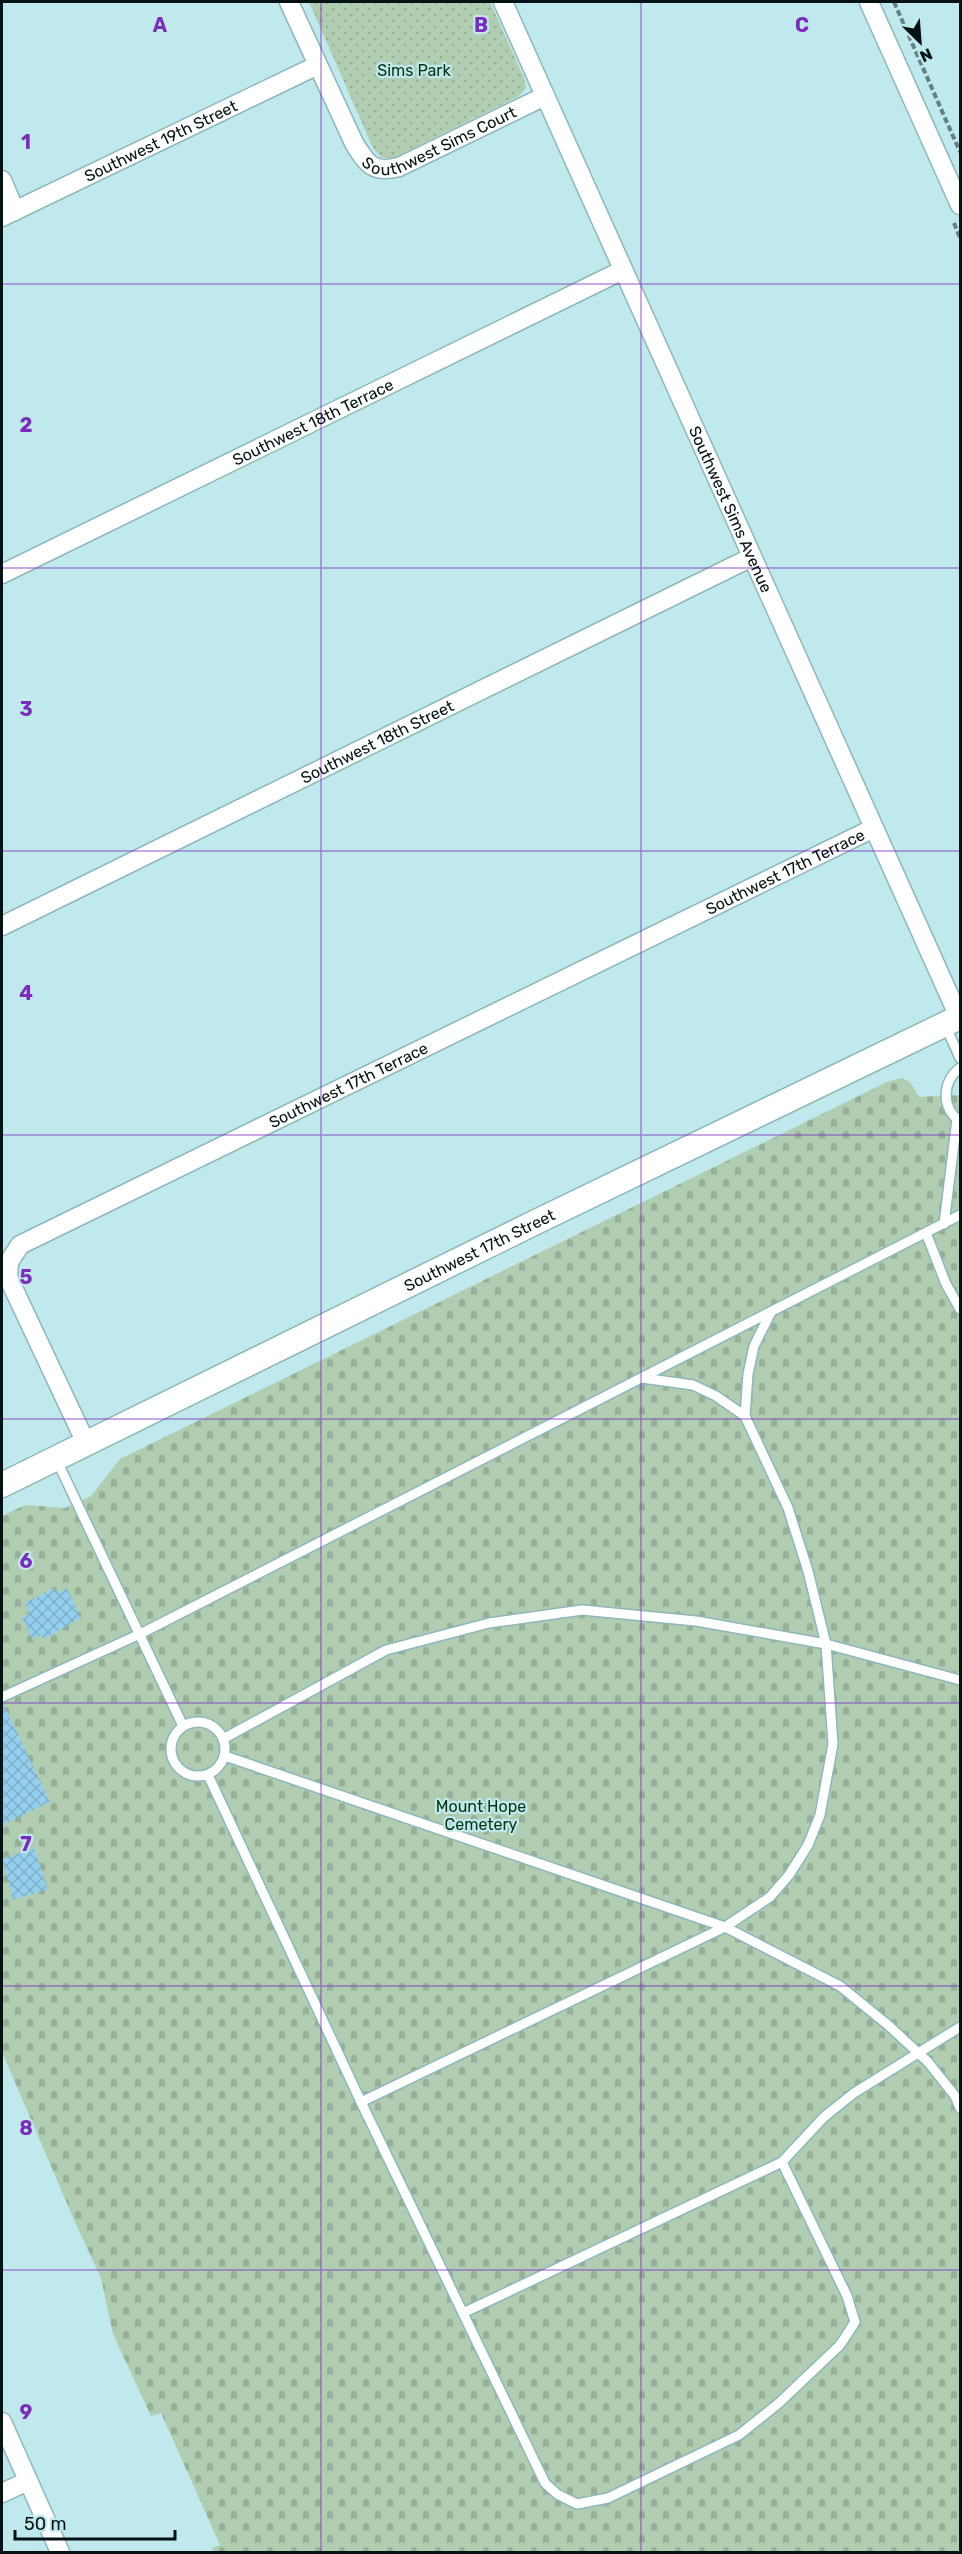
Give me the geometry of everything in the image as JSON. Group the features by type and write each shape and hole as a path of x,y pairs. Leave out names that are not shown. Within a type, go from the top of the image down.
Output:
{"main road":[{"name":"Southwest 17th Street","path":"2,1485 538,1221 955,1020"}],"street":[{"name":"Southwest Sims Court","path":"289,2 354,143 366,162 377,169 387,170 399,167 545,96"},
{"name":"Southwest Sims Avenue","path":"503,2 874,828 955,1020"},
{"path":"869,2 960,205"},
{"name":"Southwest 19th Street","path":"8,214 318,65"},
{"path":"2,180 8,214"},
{"name":"Southwest 18th Terrace","path":"2,574 623,270"},
{"name":"Southwest 18th Street","path":"2,926 752,557"},
{"name":"Southwest 17th Terrace","path":"86,1443 8,1277 9,1262 20,1245 874,828"},
{"path":"2,2422 60,2553"},
{"path":"2,2493 28,2481"}],"lane":[{"path":"955,1020 960,1058"},
{"path":"944,1224 959,1120 950,1111 946,1090 949,1080 960,1068"},
{"path":"2,1697 140,1634 960,1215"},
{"path":"926,1233 946,1284 960,1309"},
{"path":"361,2102 725,1927 770,1897 789,1875 808,1845 820,1815 833,1744 826,1644 808,1571 788,1508 745,1416 747,1374 754,1346 771,1312"},
{"path":"642,1377 693,1385 716,1396 745,1416"},
{"path":"56,1458 183,1726"},
{"path":"223,1739 386,1650 489,1623 582,1610 696,1621 826,1644 960,1680"},
{"path":"192,1723 211,1725 223,1739 225,1756 208,1775 191,1776 177,1766 172,1759 172,1740 183,1726 192,1723"},
{"path":"225,1756 725,1927 840,1986 919,2054 955,2096 960,2108"},
{"path":"208,1775 361,2102 545,2482 557,2494 577,2504 608,2498 739,2435 779,2403 840,2345 855,2322 847,2296 782,2162"},
{"path":"463,2313 782,2162 824,2117 847,2099 960,2027"}],"path":[{"path":"894,2 960,152"}],"green space":[{"name":"Sims Park","path":"309,2 490,2 524,78 526,88 519,96 391,159 381,157 373,148"},
{"name":"Mount Hope Cemetery","path":"902,1078 910,1082 919,1097 960,1095 960,2552 214,2552 212,2548 220,2545 161,2413 151,2416 113,2334 101,2278 2,2052 2,1516 25,1505 65,1508 91,1496 120,1459 887,1082"}],"building":[{"path":"54,1588 57,1593 67,1588 81,1618 44,1639 41,1635 32,1639 22,1617 30,1613 25,1603"},
{"path":"2,1704 50,1802 2,1825"},
{"path":"34,1848 48,1889 13,1900 2,1859"}]}
